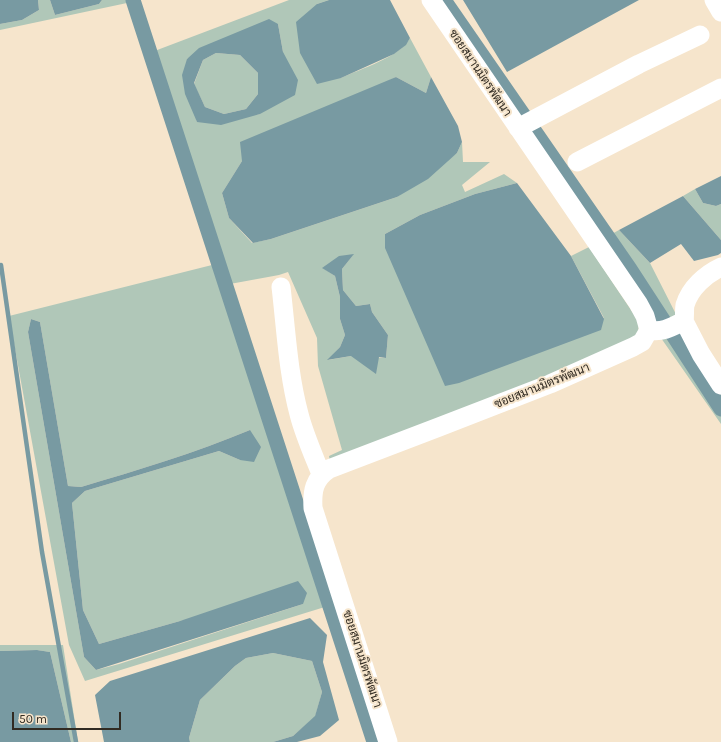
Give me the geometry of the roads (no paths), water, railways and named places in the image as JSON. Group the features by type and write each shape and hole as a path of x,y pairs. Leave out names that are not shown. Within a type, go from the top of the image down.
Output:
{"street":[{"name":"ซอยสมานมิตรพัฒนา","path":"431,0 518,128 565,168 645,316 668,327"},
{"path":"714,0 721,12"},
{"path":"518,128 638,64 700,35"},
{"path":"565,168 721,88"},
{"path":"721,267 711,272 700,282 668,327 701,354 721,385"},
{"path":"281,287 298,413 309,446 321,474"},
{"name":"ซอยสมานมิตรพัฒนา","path":"388,742 314,508 312,494 321,474 329,468 550,384 633,347 668,327"}],"water":[{"path":"0,0 38,0 39,10 22,20 0,24"},
{"path":"50,0 102,0 99,4 55,15"},
{"path":"329,0 390,0 410,38 406,45 394,54 341,78 317,84 300,53 296,22 317,4"},
{"path":"463,0 639,0 507,72"},
{"path":"269,19 278,24 283,52 298,80 295,95 260,114 221,125 197,122 185,94 182,75 187,59 199,48","holes":["216,53 240,55 258,73 258,94 246,109 224,114 205,107 194,83 203,60"]},
{"path":"396,77 426,93 431,77 458,126 462,142 457,153 428,179 397,197 271,239 253,243 229,218 222,193 242,161 240,142"},
{"path":"721,176 721,204 716,206 703,203 695,189"},
{"path":"517,183 571,256 604,319 601,330 459,383 445,386 385,248 385,234 420,215 475,194"},
{"path":"683,196 721,240 721,253 694,261 681,244 650,263 619,230"},
{"path":"354,254 342,269 343,290 356,306 370,304 372,312 388,335 386,358 379,357 376,374 351,356 327,360 340,347 345,335 340,319 340,297 335,276 322,268 339,256"},
{"path":"31,319 40,322 68,486 81,487 124,474 187,454 250,430 261,447 254,462 240,460 219,451 85,491 72,503 83,610 99,644 180,621 298,581 307,593 303,604 96,670 84,657 28,332"},
{"path":"310,618 327,635 323,662 339,720 320,736 297,742 273,742 293,736 315,716 322,692 312,661 273,653 246,658 235,666 200,700 189,738 190,742 104,742 95,695 110,681"},
{"path":"37,650 50,652 71,742 0,742 0,651"}],"waterway":[{"path":"133,0 374,742"},
{"path":"444,0 630,269 721,409"},
{"path":"1,265 42,552 76,742"}]}
